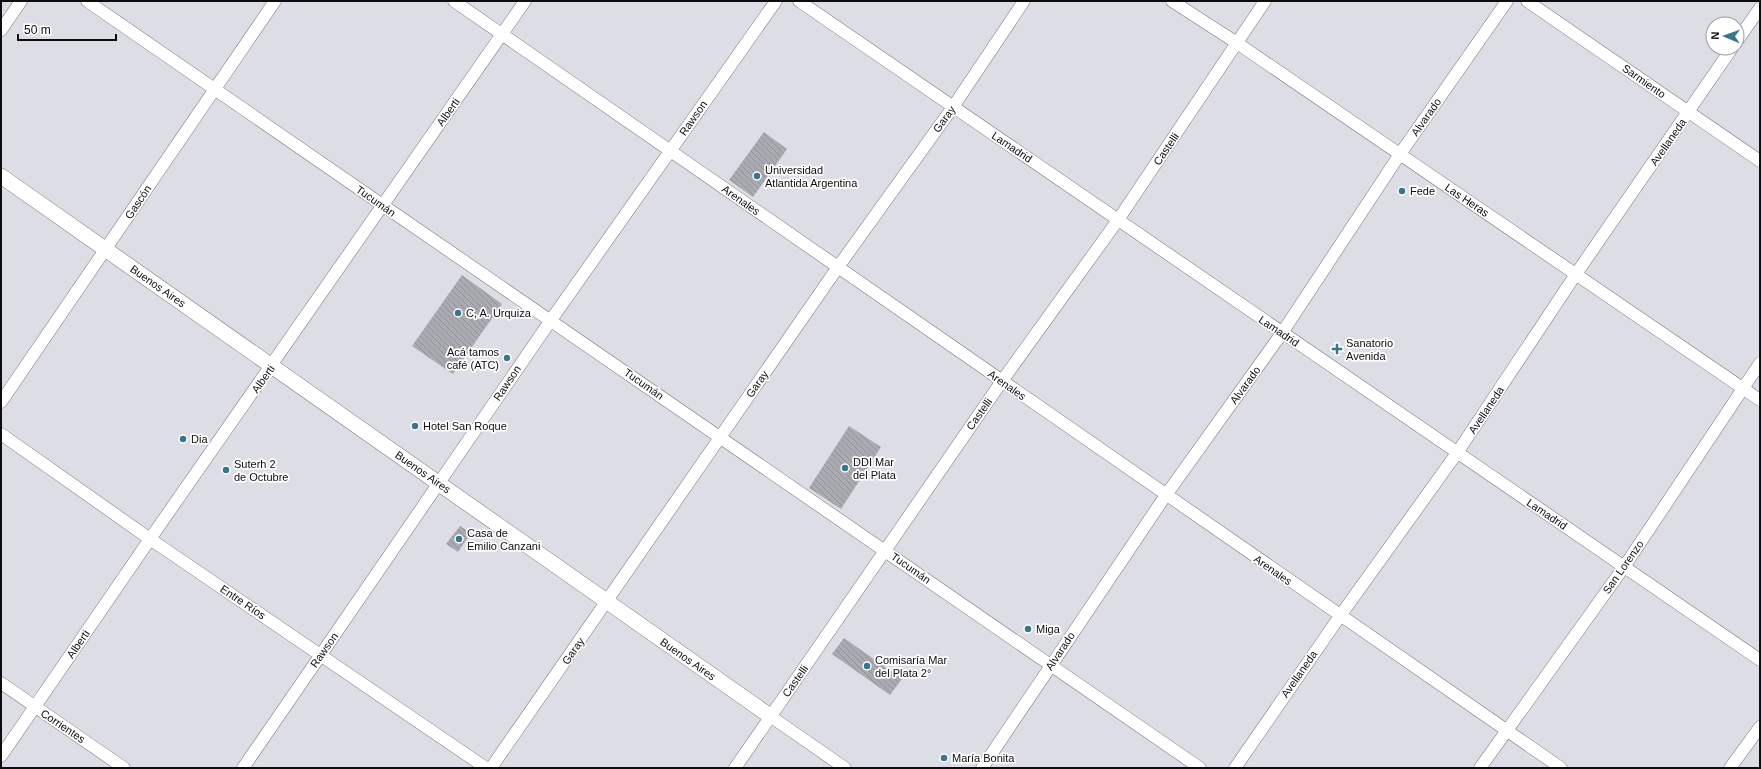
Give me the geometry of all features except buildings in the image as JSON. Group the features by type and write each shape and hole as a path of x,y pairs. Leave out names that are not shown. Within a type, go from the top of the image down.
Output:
{"street":[{"path":"1,30 21,1"},
{"name":"Tucumán","path":"87,1 1200,768"},
{"name":"Gascón","path":"1,402 275,1"},
{"name":"Arenales","path":"454,1 1561,768"},
{"name":"Alberti","path":"1,756 150,539 525,1"},
{"name":"Rawson","path":"243,768 551,320 776,1"},
{"name":"Lamadrid","path":"799,1 1760,660"},
{"name":"Garay","path":"491,768 838,267 953,107 1024,1"},
{"name":"Las Heras","path":"1172,1 1237,43 1760,400"},
{"name":"Castelli","path":"735,768 1002,381 1118,220 1265,1"},
{"name":"Alvarado","path":"982,768 1166,495 1282,333 1400,154 1507,1"},
{"name":"Sarmiento","path":"1527,1 1760,161"},
{"path":"1745,30 1760,8"},
{"name":"Avellaneda","path":"1235,768 1340,616 1457,453 1576,274 1726,56"},
{"name":"Buenos Aires","path":"1,176 845,768"},
{"name":"San Lorenzo","path":"1480,768 1624,567 1760,363"},
{"name":"Entre Ríos","path":"1,434 150,539 486,768"},
{"name":"Corrientes","path":"1,684 124,768"},
{"path":"1730,768 1760,727"}],"place":[{"name":"Universidad Atlantida Argentina","path":"757,176"},
{"name":"Fede","path":"1402,191"},
{"name":"C, A. Urquiza","path":"458,313"},
{"name":"Sanatorio Avenida","path":"1337,349"},
{"name":"Acá tamos café (ATC)","path":"507,358"},
{"name":"Hotel San Roque","path":"415,426"},
{"name":"Dia","path":"183,439"},
{"name":"DDI Mar del Plata","path":"845,468"},
{"name":"Suterh 2 de Octubre","path":"226,470"},
{"name":"Casa de Emilio Canzani","path":"459,539"},
{"name":"Miga","path":"1028,629"},
{"name":"Comisaría Mar del Plata 2°","path":"867,666"},
{"name":"María Bonita","path":"944,758"}]}
